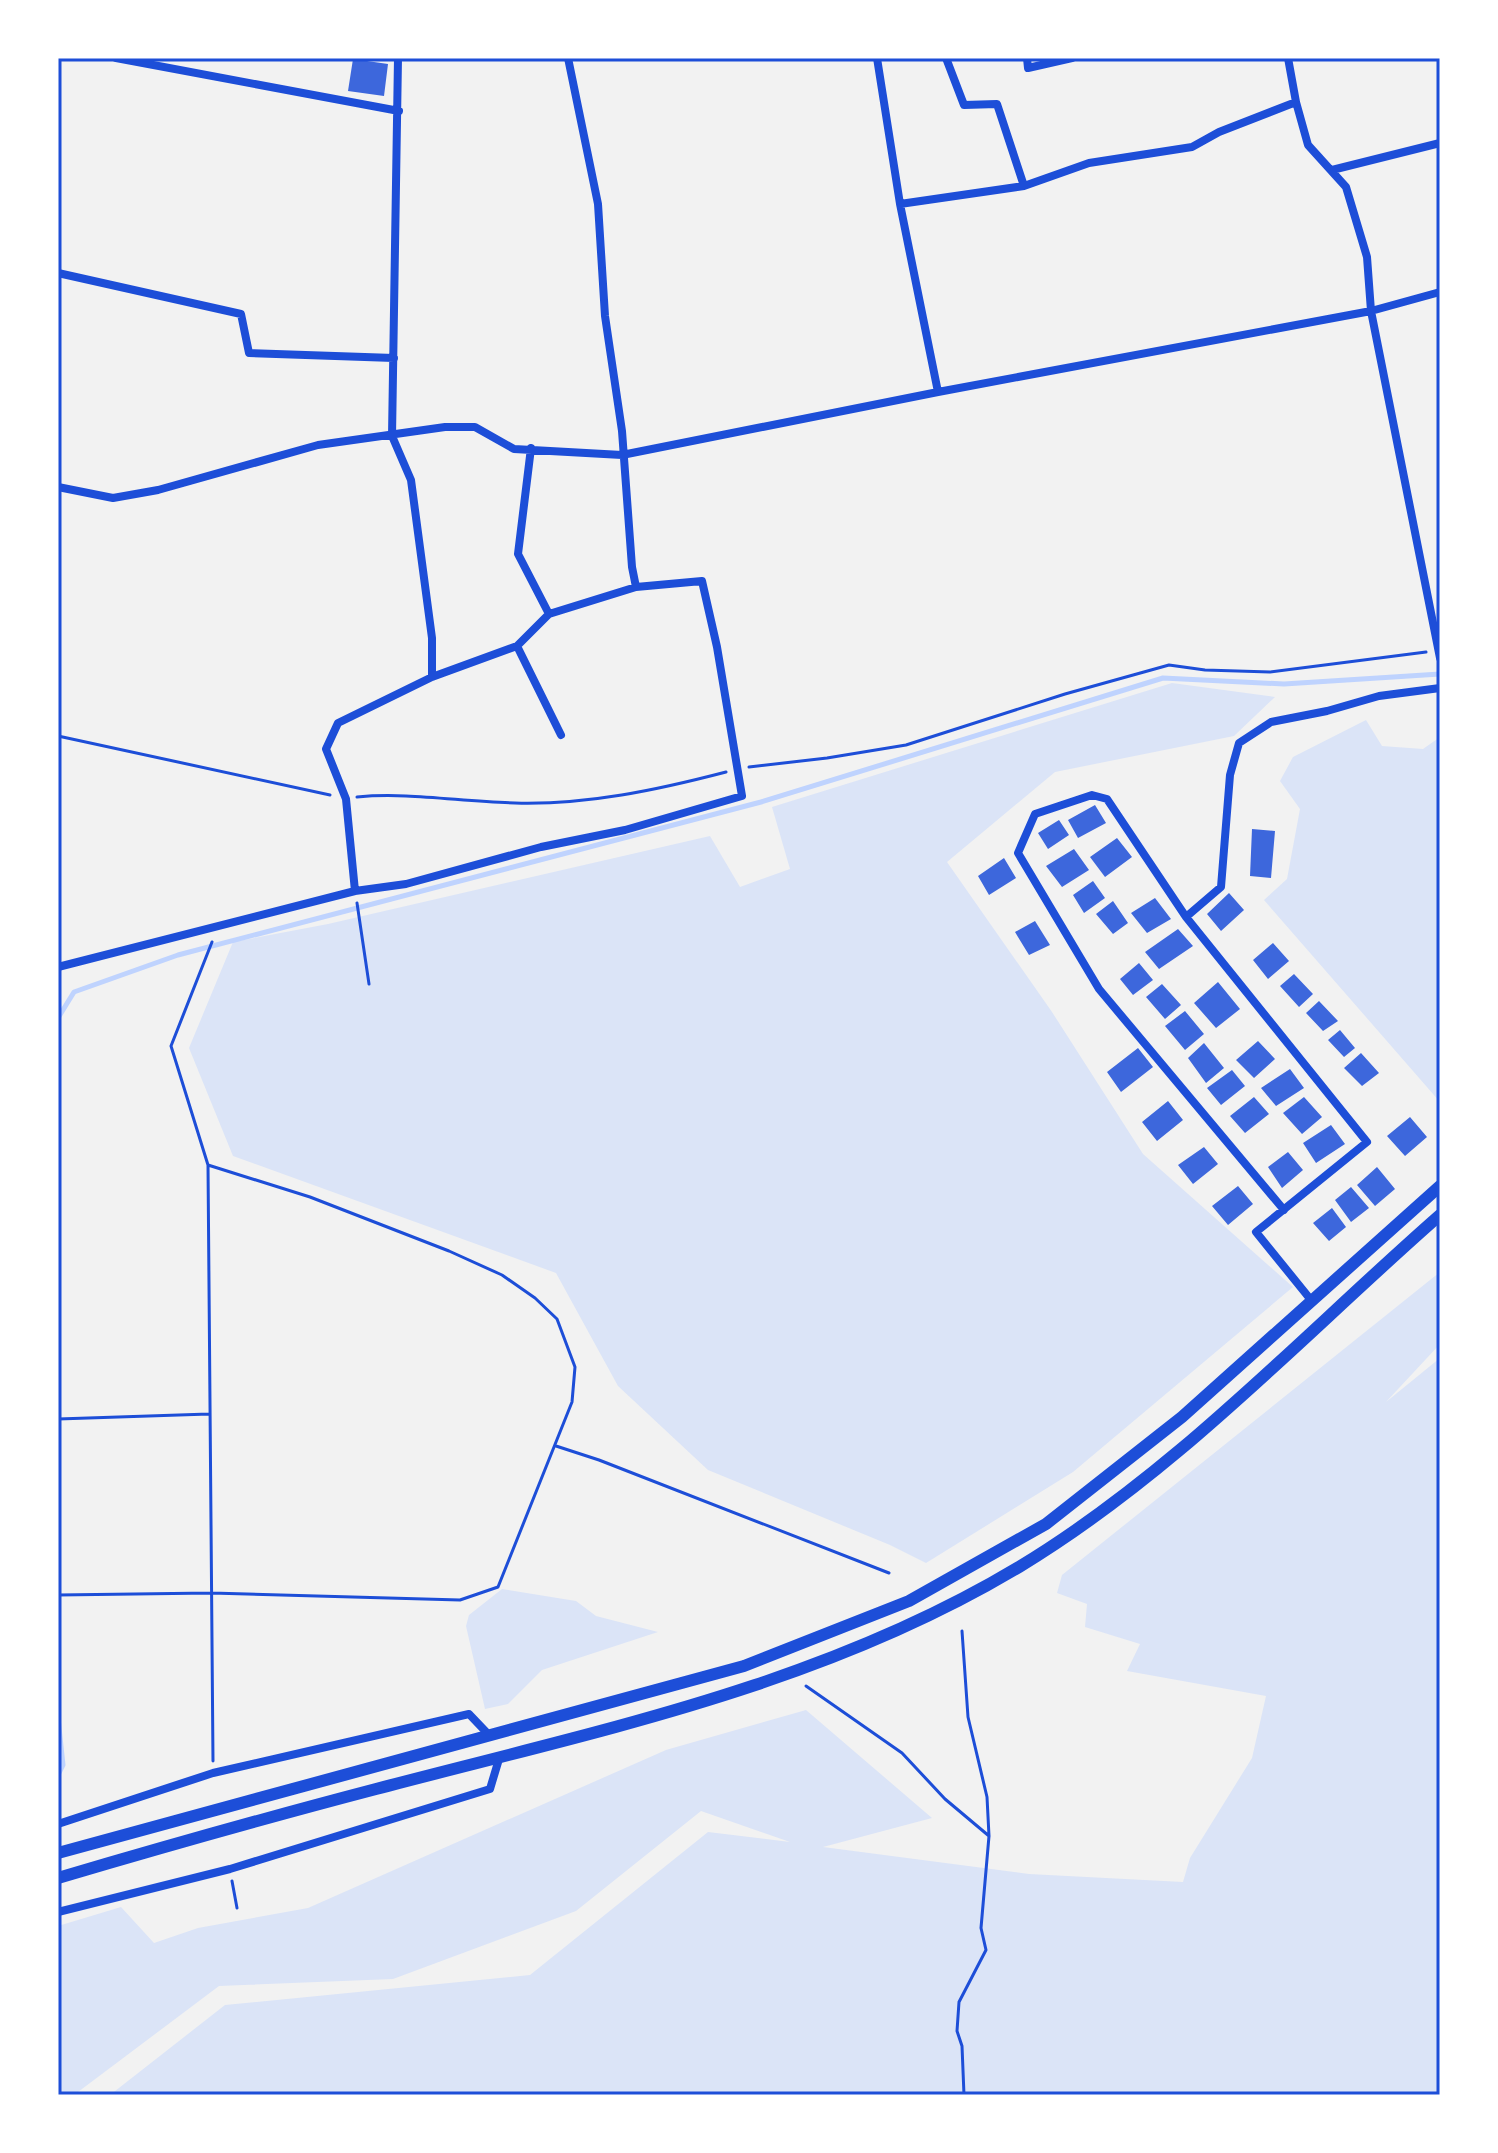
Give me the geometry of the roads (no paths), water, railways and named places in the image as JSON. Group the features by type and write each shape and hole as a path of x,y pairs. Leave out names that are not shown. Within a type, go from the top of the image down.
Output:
{"main road":[{"path":"58,1853 744,1666 909,1601 1046,1524 1182,1417 1440,1186"},
{"path":"58,1878 375,1789 673,1712 798,1671 885,1637 1018,1567 1086,1524 1242,1395 1440,1215"}],"street":[{"path":"116,58 399,111"},
{"path":"398,58 392,436 411,480 432,638 432,677"},
{"path":"568,58 598,204 605,316 622,431 636,587"},
{"path":"877,58 900,204 938,392"},
{"path":"946,58 964,105 997,104 1024,186"},
{"path":"1027,58 1028,68 1072,58"},
{"path":"1288,58 1308,145 1346,187 1367,257 1371,311 1439,653"},
{"path":"900,204 1024,186 1089,163 1192,147 1219,132 1296,102"},
{"path":"1332,170 1440,143"},
{"path":"58,273 241,314 249,353 394,358"},
{"path":"58,487 113,498 158,490 318,445 445,427 475,427 514,449 622,455 1371,311 1440,292"},
{"path":"531,448 518,554 549,614"},
{"path":"58,967 355,891 406,884 541,847 625,830 742,796 717,647 702,581 636,587 549,614 517,646 432,677 338,723 326,749 346,799 355,891"},
{"path":"517,646 561,735"},
{"path":"1186,917 1221,887 1230,775 1239,743 1271,722 1327,711 1379,696 1440,688"},
{"path":"1284,1210 1099,989 1018,853 1035,814 1092,795 1107,799 1186,917 1367,1142 1284,1210 1256,1232 1311,1300"},
{"path":"58,1824 213,1773 469,1714 490,1736"},
{"path":"58,1912 230,1869 490,1789 499,1759"}],"waterway":[{"path":"58,1018 74,992 178,955 761,802 1163,678 1284,684 1440,674"},
{"path":"58,1718 63,1765 58,1775"}]}
